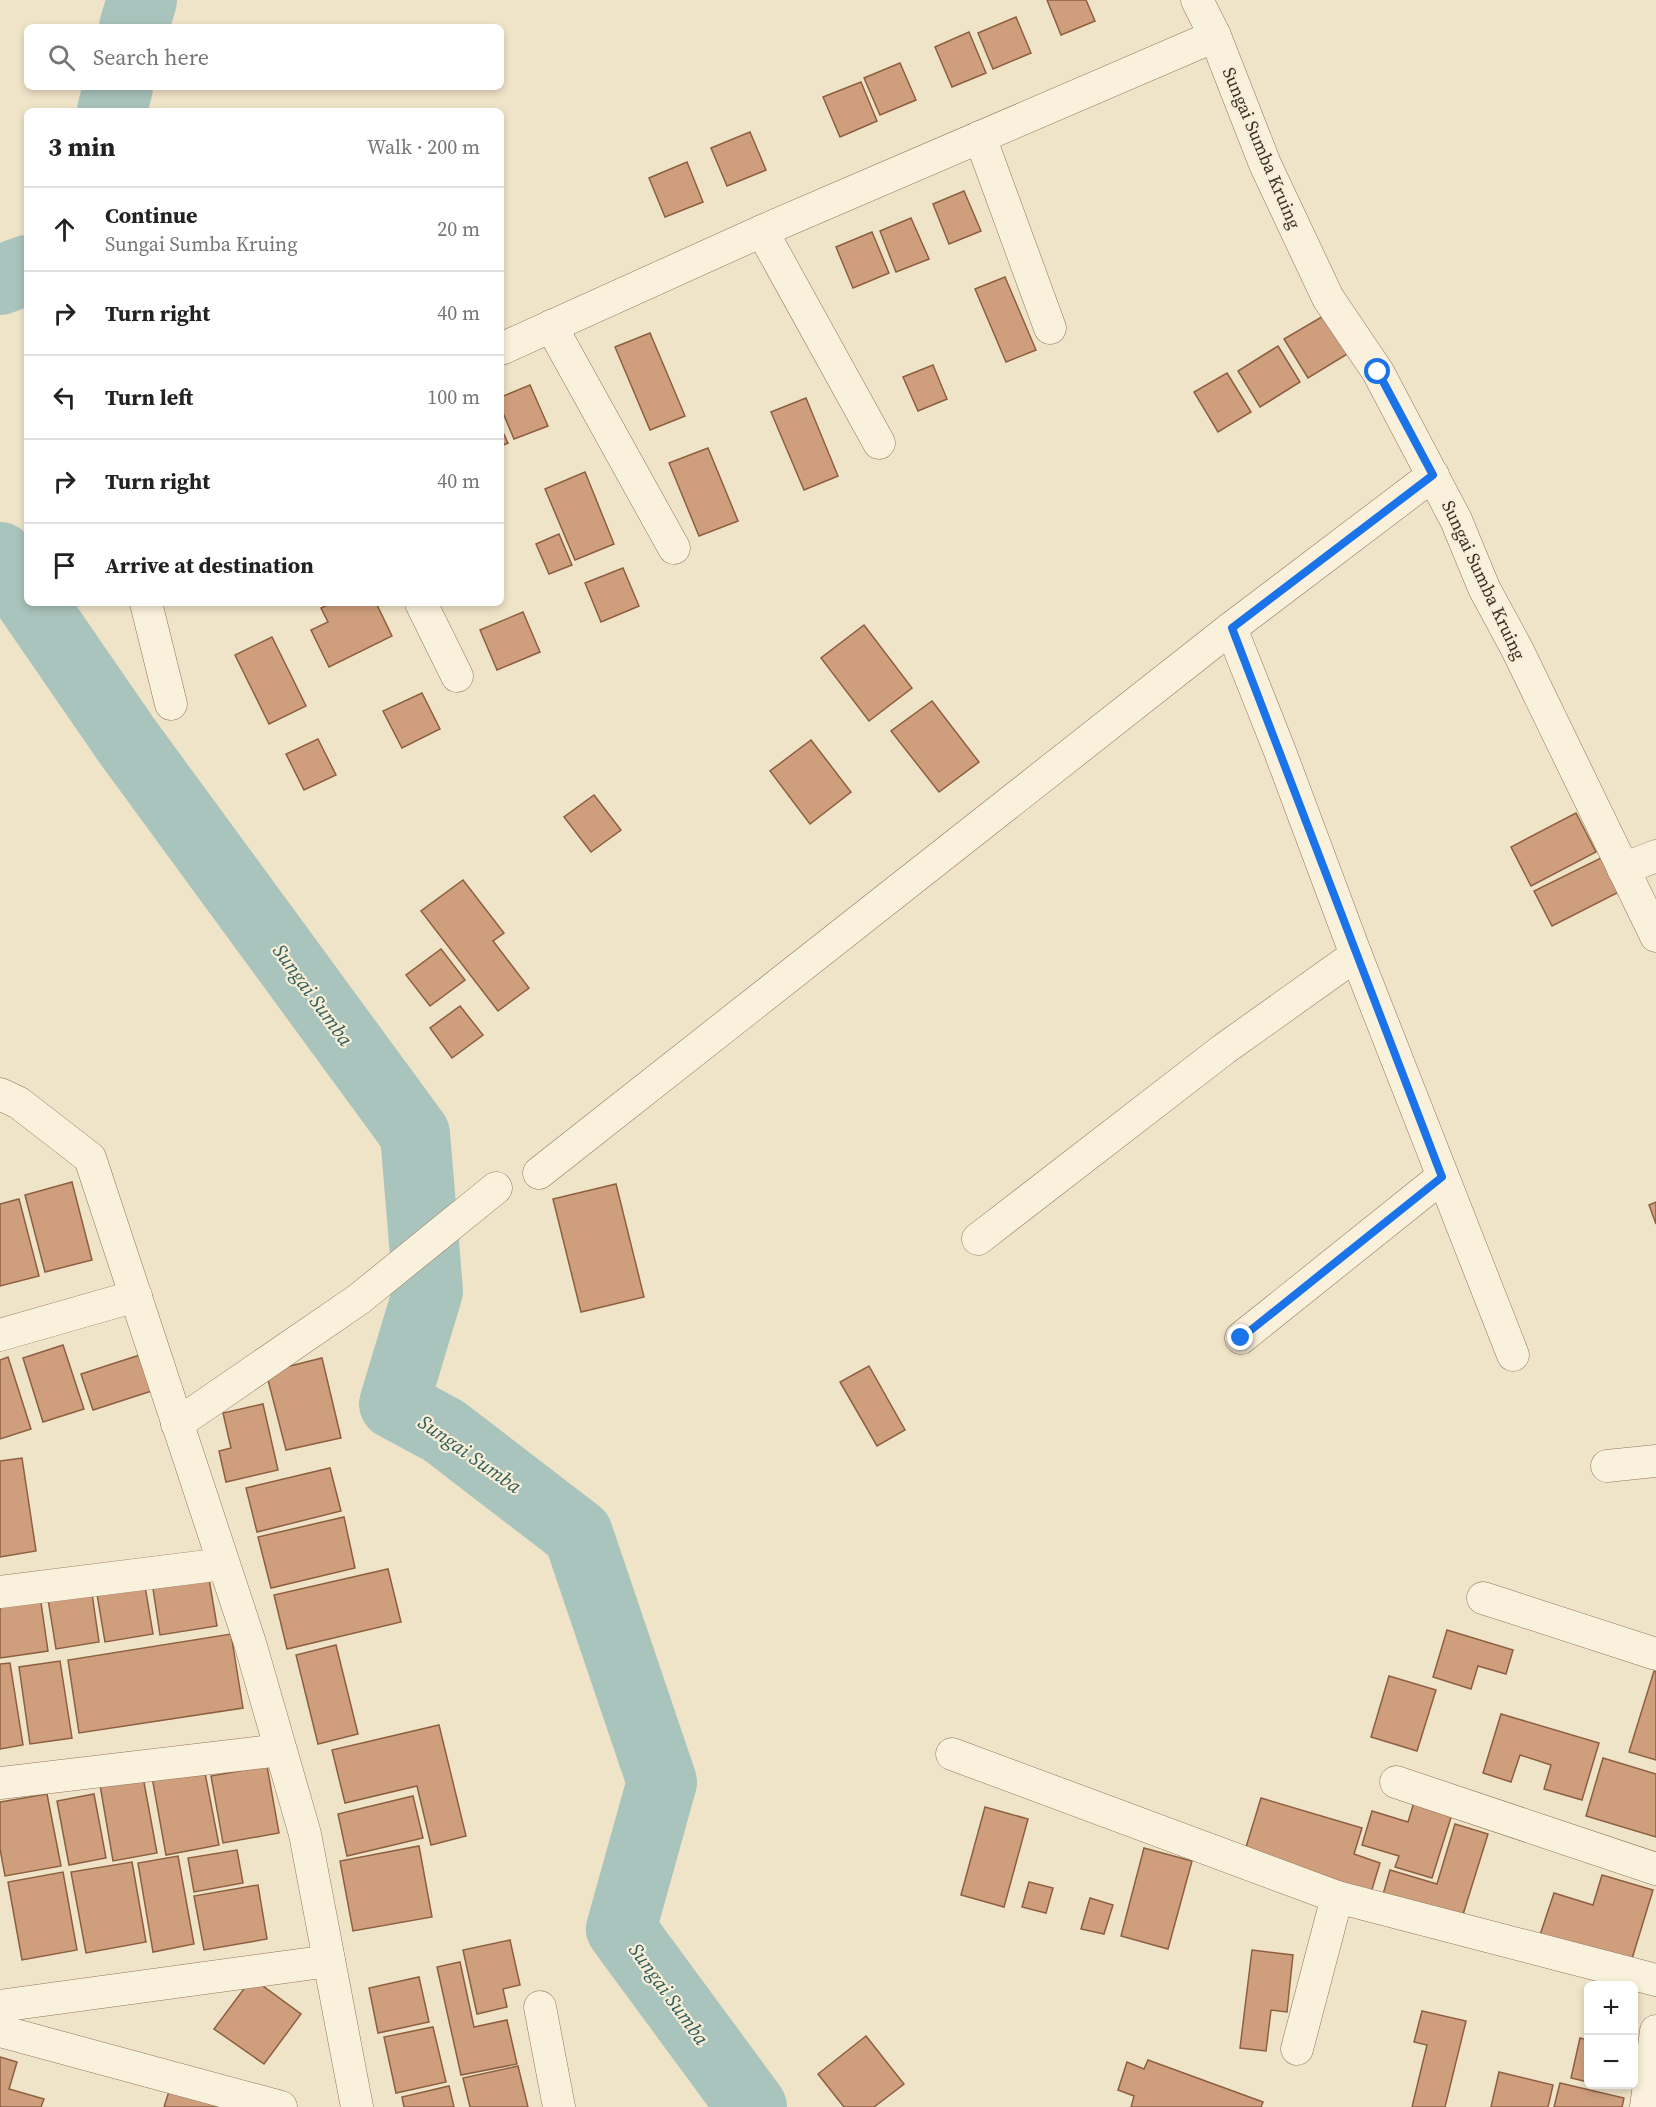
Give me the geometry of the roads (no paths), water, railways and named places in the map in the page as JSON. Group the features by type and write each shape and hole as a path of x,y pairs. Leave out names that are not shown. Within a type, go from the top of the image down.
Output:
{"street":[{"name":"Sungai Sumba Kruing","path":"1197,0 1215,36 1265,164 1328,298 1378,372 1433,475 1456,520 1484,588 1656,936"},
{"path":"504,348 762,231 1215,36"},
{"path":"980,136 1050,328"},
{"path":"762,231 879,443"},
{"path":"551,326 674,548"},
{"path":"539,1173 1232,628 1433,475"},
{"path":"147,606 171,704"},
{"path":"422,606 457,676"},
{"path":"1232,628 1280,749 1356,956 1513,1355"},
{"path":"1623,869 1656,856"},
{"path":"978,1239 1224,1049 1356,956"},
{"path":"0,1094 19,1103 90,1158 250,1643 305,1834 357,2107"},
{"path":"1241,1338 1442,1177"},
{"path":"177,1424 359,1299 496,1188"},
{"path":"0,1335 136,1296"},
{"path":"1607,1466 1656,1461"},
{"path":"0,1592 223,1564"},
{"path":"1483,1598 1656,1654"},
{"path":"0,1783 280,1750"},
{"path":"952,1754 1337,1898 1656,1980"},
{"path":"1396,1782 1656,1869"},
{"path":"1297,2049 1337,1898"},
{"path":"0,2006 329,1961"},
{"path":"540,2007 559,2107"},
{"path":"0,2031 281,2107"},
{"path":"1646,2107 1656,2031"}],"waterway":[{"name":"Sungai Sumba","path":"135,24 142,0"},
{"name":"Sungai Sumba","path":"113,108 117,90"},
{"name":"Sungai Sumba","path":"0,280 24,271"},
{"name":"Sungai Sumba","path":"0,557 24,592"},
{"name":"Sungai Sumba","path":"34,606 127,741 415,1134 428,1291 394,1404 444,1431 578,1534 662,1782 621,1929 752,2107"}]}
